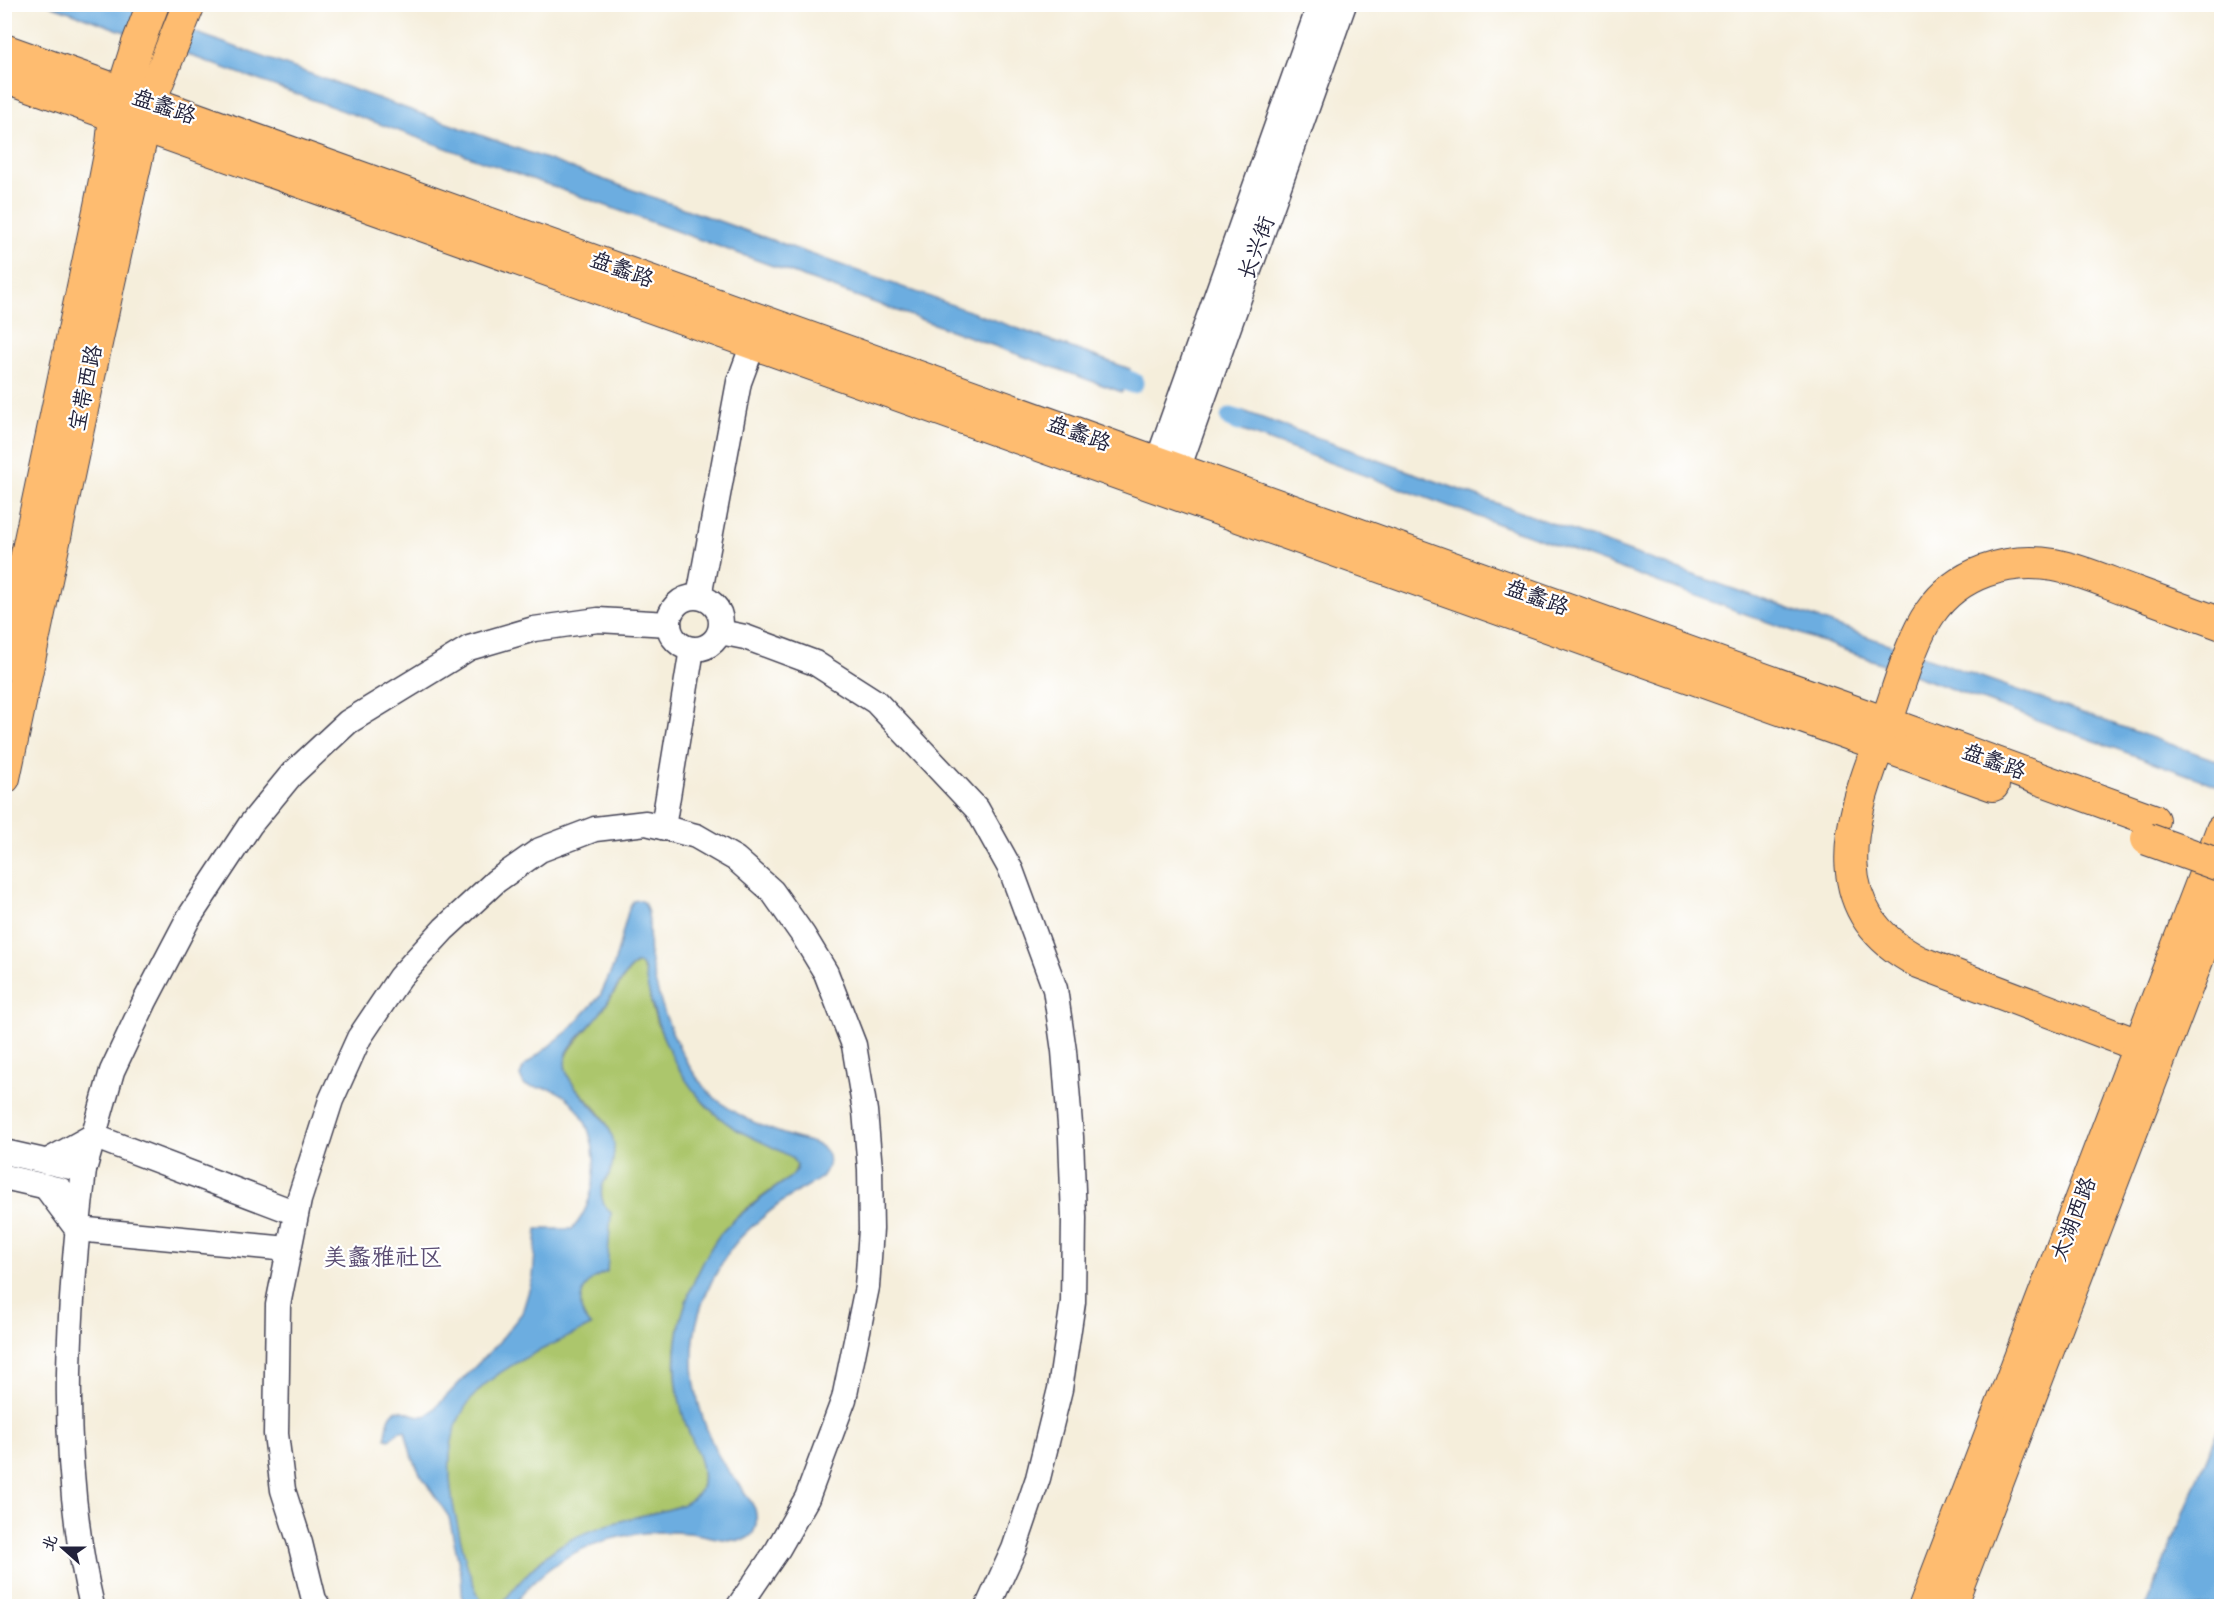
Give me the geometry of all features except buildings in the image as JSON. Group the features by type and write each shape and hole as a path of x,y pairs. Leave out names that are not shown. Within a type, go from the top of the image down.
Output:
{"main road":[{"name":"宝带西路","path":"4,778 109,282 133,109 137,46 152,5"},
{"name":"宝带西路","path":"4,664 112,144 168,57 186,12"},
{"name":"盘蠡路","path":"4,50 133,109 2150,830"},
{"name":"盘蠡路","path":"4,76 133,109"},
{"path":"2151,1050 1919,962 1900,951 1882,935 1870,919 1859,899 1852,879 1850,857 1858,801 1914,644 1928,615 1953,587 1991,568 2024,564 2055,565 2222,624"},
{"path":"2150,830 2222,844"},
{"path":"2150,830 2222,866"},
{"name":"太湖西路","path":"1950,1606 2151,1050 2222,830"},
{"name":"太湖西路","path":"1925,1606 2151,1050 2222,895"}],"street":[{"name":"长兴街","path":"1164,476 1320,4"},
{"name":"长兴街","path":"1164,476 1344,4"},
{"path":"699,597 739,382 758,331"},
{"path":"690,597 699,597 708,600 715,607 721,623 720,632 709,646 685,648 673,638 669,624 670,614 675,607 690,597"},
{"path":"92,1606 78,1538 70,1459 70,1326 84,1170 112,1071 145,1000 188,919 250,825 284,783 348,722 469,648 534,629 598,620 669,624"},
{"path":"720,632 745,637 815,663 876,702 977,808 1011,870 1055,989 1064,1051 1071,1137 1074,1218 1073,1302 1060,1389 1038,1478 1014,1549 988,1606"},
{"path":"663,827 692,649"},
{"path":"318,1606 314,1600 300,1543 283,1490 276,1434 278,1305 296,1213 331,1100 359,1038 400,977 444,929 496,881 540,850 595,829 646,823 696,836 736,859 772,891 803,935 830,984 854,1045 865,1111 870,1169 867,1287 844,1399 807,1498 778,1549 739,1606"},
{"path":"46,1162 93,1136 296,1213"},
{"path":"4,1152 84,1170"},
{"path":"4,1177 81,1195"},
{"path":"45,1186 77,1229 288,1249"}],"green space":[{"path":"638,963 644,972 653,1011 672,1056 699,1097 708,1108 730,1125 791,1157 797,1165 793,1175 747,1209 719,1236 710,1249 685,1303 677,1340 676,1378 684,1417 701,1463 700,1491 679,1506 611,1524 570,1540 541,1561 523,1578 500,1606 484,1606 470,1574 455,1515 449,1473 452,1440 461,1413 477,1392 499,1374 525,1358 590,1326 580,1303 587,1283 602,1273 611,1213 604,1203 601,1192 612,1166 613,1145 605,1120 574,1086 567,1075 565,1065 572,1047 602,1011 631,968"}],"water":[{"path":"50,5 119,5 1130,369 1122,392"},
{"path":"1243,411 1691,574 2221,762 2221,787 1237,429"},
{"path":"633,901 644,902 648,914 650,956 658,993 672,1033 703,1086 716,1099 751,1121 811,1142 823,1148 828,1155 828,1166 822,1177 773,1209 733,1246 707,1292 694,1336 694,1381 699,1404 719,1457 755,1509 755,1528 748,1538 738,1541 688,1533 662,1532 613,1538 568,1556 529,1586 513,1606 500,1606 532,1569 560,1546 578,1536 603,1527 679,1506 700,1491 701,1465 685,1422 677,1382 677,1343 685,1305 704,1261 720,1235 744,1212 797,1170 797,1165 791,1157 734,1128 715,1114 699,1097 673,1058 655,1014 644,969 640,964 635,964 598,1016 571,1046 565,1064 574,1086 603,1119 614,1145 611,1169 601,1192 603,1203 611,1213 607,1272 591,1281 582,1294 582,1311 591,1326 499,1374 478,1392 462,1413 452,1440 450,1473 455,1514 470,1573 484,1606 463,1606 461,1574 449,1517 420,1474 411,1454 405,1431 400,1431 389,1439 386,1438 388,1423 391,1415 399,1410 415,1415 428,1415 498,1343 522,1313 533,1277 537,1229 572,1229 582,1215 590,1198 594,1160 585,1123 576,1107 563,1095 553,1090 524,1085 520,1076 524,1066 568,1031 600,996 614,965 629,908"},
{"path":"2221,1423 2221,1606 2146,1606"}],"waterway":[{"path":"1126,380 1133,383"},
{"path":"1231,418 1239,421"}],"district":[{"name":"美蠡雅社区","path":"383,1258"}]}
